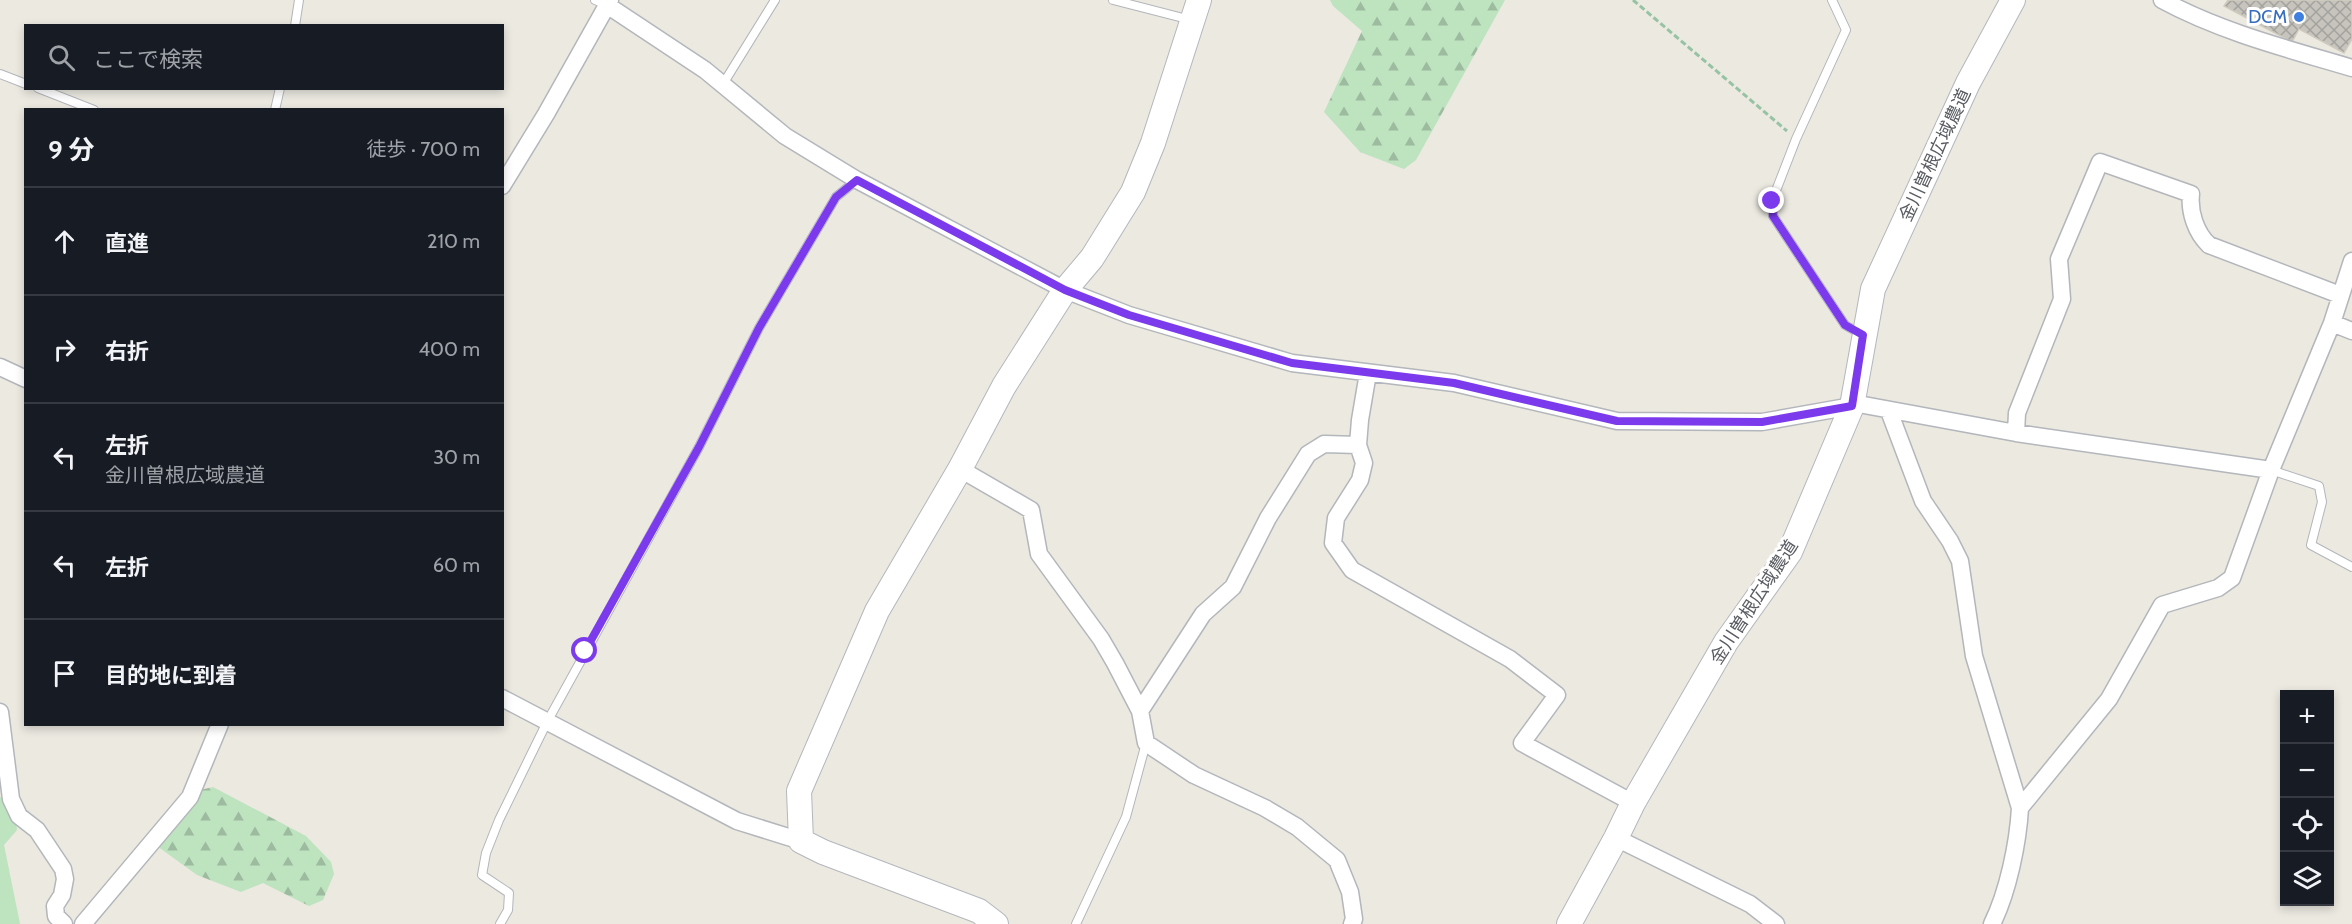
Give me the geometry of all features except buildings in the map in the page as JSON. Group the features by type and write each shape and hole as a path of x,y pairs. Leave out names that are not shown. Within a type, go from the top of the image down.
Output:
{"street":[{"name":"金川曽根広域農道","path":"1569,924 1633,803 1726,642 1790,552 1852,405 1863,335 1877,280 1968,83 2013,0"},
{"path":"2162,0 2182,11 2246,36 2352,68"},
{"path":"504,183 546,114 604,2 705,70 785,136 857,180 1065,290 1129,315 1292,363 1454,383 1617,421 1762,422 1852,405 2016,433 2271,470"},
{"path":"801,841 800,791 877,611 960,469 1004,386 1065,290 1092,258 1133,192 1154,143 1195,10"},
{"path":"2016,433 2017,413 2062,299 2059,259 2100,162 2191,194 2190,205 2200,237 2209,245 2340,295"},
{"path":"2019,808 2109,699 2162,605 2218,588 2232,578 2271,470 2332,323 2352,261"},
{"path":"2332,323 2352,331"},
{"path":"0,367 24,377"},
{"path":"1368,373 1358,446 1364,463 1360,480 1336,518 1333,543 1352,570 1510,659 1557,695 1522,743 1633,803"},
{"path":"1889,411 1923,501 1950,541 1960,561 1974,656 2019,808 2019,828 2003,896 1992,924"},
{"path":"1140,711 1203,614 1233,587 1268,518 1308,454 1324,444 1358,446"},
{"path":"960,469 1031,510 1039,554 1101,639 1140,711 1146,742 1194,774 1297,826 1337,860 1350,892 1352,924"},
{"path":"504,699 737,821 801,841 823,852 979,911 996,924"},
{"path":"0,712 11,799 19,816 36,830 63,869 62,895 55,906 56,916 64,924"},
{"path":"89,922 190,797 219,726"},
{"path":"1616,838 1750,904 1776,924"}],"lane":[{"path":"295,24 300,0"},
{"path":"723,84 776,0"},
{"path":"1113,0 1195,10"},
{"path":"1832,0 1846,30 1796,139 1772,201 1773,216 1845,325 1863,335"},
{"path":"0,74 24,83"},
{"path":"43,90 89,108"},
{"path":"275,108 280,90"},
{"path":"500,924 508,910 509,893 482,875 486,853 499,820 547,722 699,447 759,328 836,197 857,180"},
{"path":"2271,470 2319,486 2322,502 2311,545 2352,567"},
{"path":"1076,924 1126,817 1146,742"}],"path":[{"path":"1633,0 1796,139"}],"green space":[{"path":"1330,0 1505,0 1416,160 1404,169 1360,152 1324,112 1362,31 1333,6"},
{"path":"213,787 306,836 331,862 334,874 323,900 309,906 263,883 241,892 197,875 157,846 200,790"},
{"path":"0,797 14,807 17,830 4,845 20,924 0,924"}],"place":[{"name":"DCM","path":"2299,17"}],"route":[{"path":"585,651 699,447 759,328 836,197 857,180 1065,290 1129,315 1292,363 1454,383 1617,421 1762,422 1852,406 1863,335 1845,325 1773,216 1772,201"}]}
